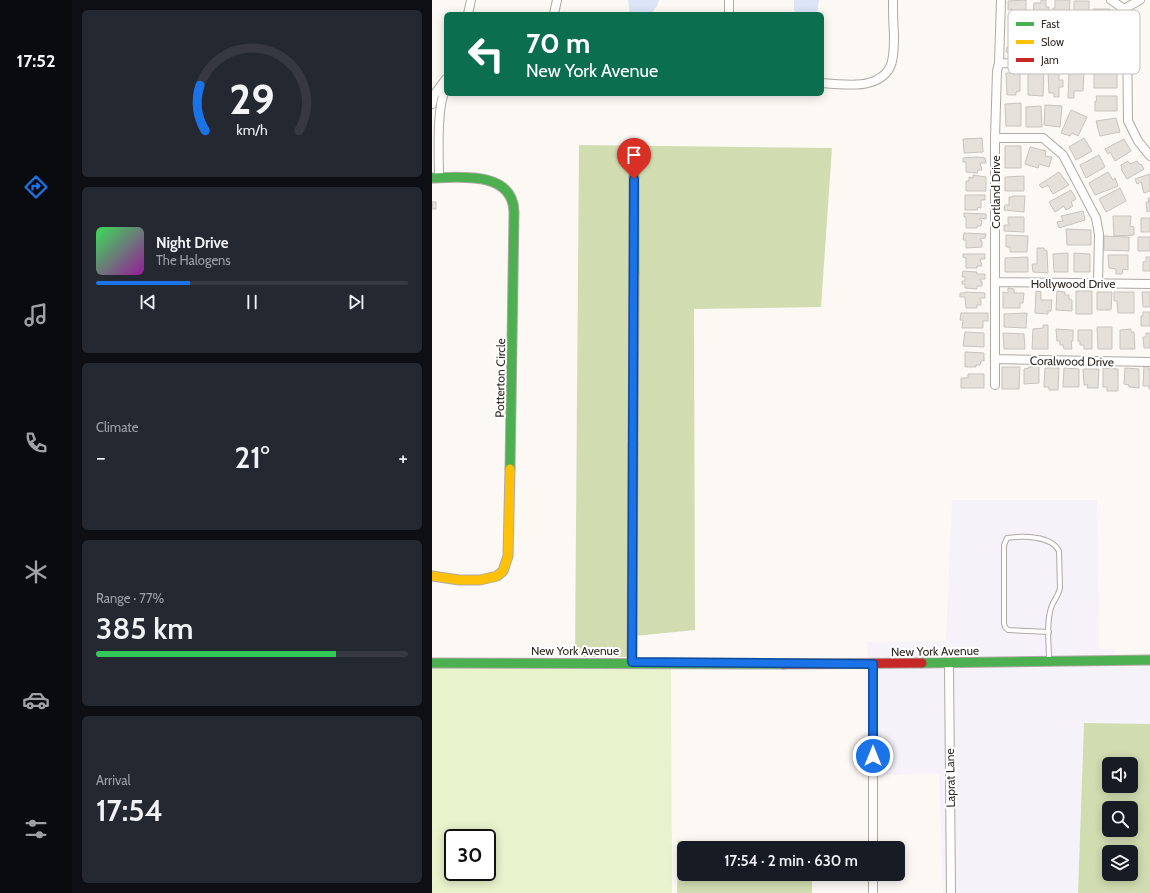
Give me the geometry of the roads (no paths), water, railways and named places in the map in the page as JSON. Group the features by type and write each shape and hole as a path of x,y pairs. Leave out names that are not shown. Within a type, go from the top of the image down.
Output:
{"street":[{"path":"468,12 471,0"},
{"path":"554,12 557,0"},
{"path":"729,0 729,12"},
{"path":"824,83 867,84 878,80 890,68 894,56 893,0"},
{"name":"Cortland Drive","path":"994,385 995,138 1001,0"},
{"path":"1111,0 1124,9 1140,0"},
{"path":"999,63 1008,63"},
{"path":"1127,74 1128,121 1138,141 1150,156"},
{"path":"432,104 434,95 444,82"},
{"path":"435,178 435,138 442,94 444,90"},
{"path":"995,138 1043,138 1063,155 1096,218 1099,234 1098,282"},
{"path":"632,662 634,164"},
{"name":"Potterton Circle","path":"432,576 480,580 492,578 503,570 508,556 514,204 502,185 483,178 435,178"},
{"name":"Hollywood Drive","path":"995,282 1098,282 1150,284"},
{"name":"Coralwood Drive","path":"995,359 1150,362"},
{"name":"New York Avenue","path":"432,662 948,664 1150,660"},
{"path":"873,664 873,841"},
{"name":"Laprat Lane","path":"948,664 951,893"},
{"path":"873,881 873,893"}],"lane":[{"path":"1049,632 1008,630 1005,627 1004,545 1007,538 1020,536 1039,538 1056,546 1059,551 1060,588 1051,607 1049,662"}],"water":[{"path":"628,0 659,0 652,12 630,12"},
{"path":"794,0 819,0 817,12 795,12"}]}
